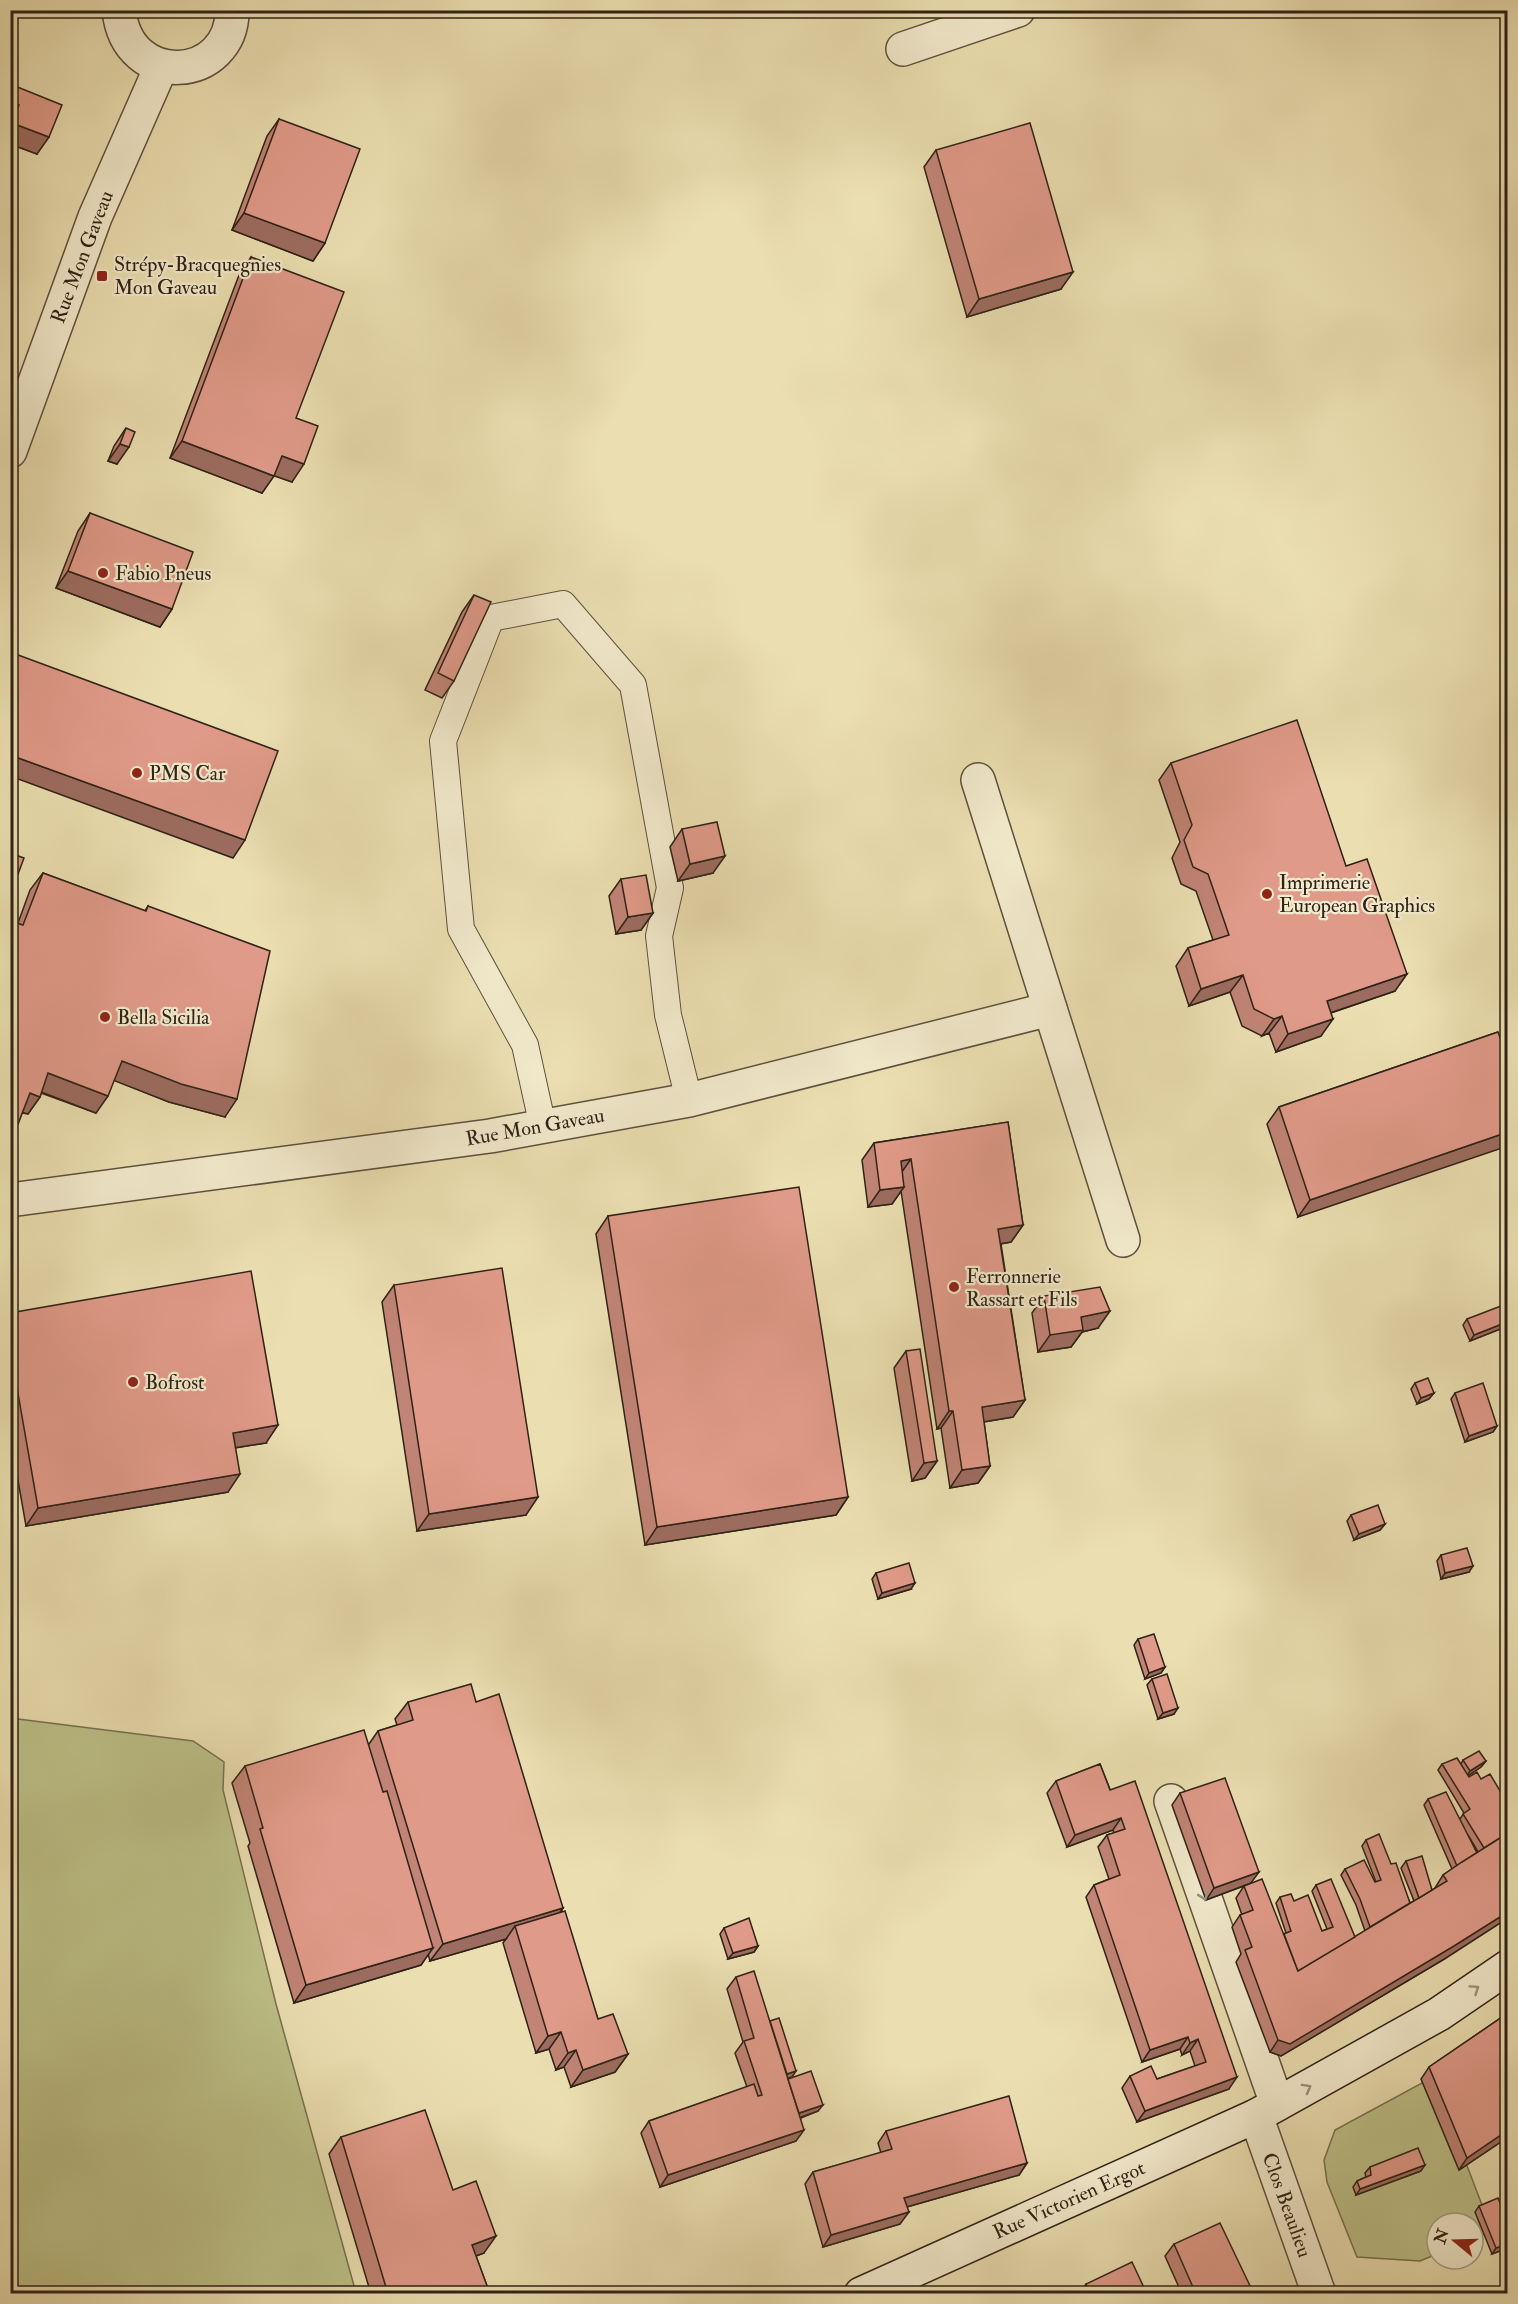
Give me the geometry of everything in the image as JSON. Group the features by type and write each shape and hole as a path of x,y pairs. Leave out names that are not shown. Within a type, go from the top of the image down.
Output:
{"street":[{"path":"118,10 121,30 130,46 144,59 161,67 180,68 198,64 215,53 226,38 232,20 232,10"},
{"path":"903,49 1018,10"},
{"name":"Rue Mon Gaveau","path":"10,451 95,217 161,67"},
{"path":"978,780 1123,1240"},
{"name":"Rue Mon Gaveau","path":"10,1200 543,1127 689,1100 1050,1009"},
{"path":"1171,1801 1267,2110"},
{"name":"Rue Victorien Ergot","path":"861,2294 1267,2110 1439,2014 1508,1967"},
{"name":"Clos Beaulieu","path":"1267,2110 1319,2294"}],"lane":[{"path":"543,1127 525,1045 461,929 443,741 490,618 563,604 633,685 670,888 659,936 668,1015 689,1100"}],"green space":[{"path":"10,1718 193,1741 224,1762 223,1790 276,2004 356,2293 11,2293"},
{"path":"1433,2077 1484,2211 1425,2211 1425,2259 1420,2261 1357,2257 1327,2182 1324,2160 1335,2130"},
{"path":"1485,2213 1492,2231 1485,2234"}],"building":[{"path":"10,84 62,105 49,137 12,123 19,105 10,102"},
{"path":"279,119 360,149 325,243 244,213"},
{"path":"1030,123 1073,272 979,299 936,150"},
{"path":"251,257 344,292 296,418 318,426 304,464 282,456 274,476 182,441"},
{"path":"126,428 135,432 129,447 120,444"},
{"path":"90,513 193,552 172,609 68,571"},
{"path":"474,595 491,602 454,681 438,673"},
{"name":"PMS Car","path":"10,652 278,751 245,840 10,755"},
{"name":"Imprimerie European Graphics","path":"1297,720 1346,866 1367,859 1407,974 1327,1001 1333,1019 1288,1034 1282,1016 1274,1019 1254,1009 1243,975 1201,989 1188,948 1229,935 1208,874 1193,867 1184,840 1192,825 1171,763"},
{"path":"717,822 725,856 690,864 682,829"},
{"path":"10,853 24,858 18,874 10,871"},
{"name":"Bella Sicilia","path":"43,873 146,911 148,906 270,951 237,1099 181,1084 122,1061 108,1096 48,1073 40,1097 30,1093 18,1124 10,1121 10,921 23,925"},
{"path":"646,875 653,913 628,917 621,879"},
{"path":"1498,1032 1508,1059 1508,1132 1310,1200 1279,1107"},
{"name":"Ferronnerie Rassart et Fils","path":"1008,1122 1023,1225 998,1229 1025,1400 982,1407 990,1466 962,1470 953,1411 949,1411 911,1159 901,1161 904,1187 880,1190 874,1143"},
{"path":"799,1187 848,1497 657,1527 608,1216"},
{"path":"502,1268 538,1497 429,1514 394,1285"},
{"name":"Bofrost","path":"251,1271 278,1425 233,1433 240,1474 38,1508 10,1348 10,1313"},
{"path":"1100,1287 1110,1311 1081,1317 1083,1330 1050,1335 1044,1296"},
{"path":"1501,1306 1507,1322 1474,1335 1467,1319"},
{"path":"920,1349 937,1461 924,1463 906,1351"},
{"path":"1428,1378 1434,1393 1421,1398 1415,1383"},
{"path":"1483,1383 1497,1426 1469,1436 1455,1393"},
{"path":"1378,1505 1385,1524 1359,1534 1351,1515"},
{"path":"1467,1548 1473,1566 1445,1573 1441,1555"},
{"path":"909,1563 915,1583 882,1593 876,1573"},
{"path":"1154,1634 1165,1667 1149,1673 1138,1639"},
{"path":"1167,1674 1178,1708 1163,1713 1152,1679"},
{"path":"471,1684 476,1702 499,1694 563,1908 443,1944 378,1731 413,1720 408,1702"},
{"path":"364,1730 383,1792 387,1791 433,1948 306,1985 260,1829 263,1828 245,1766"},
{"path":"1479,1751 1486,1761 1470,1771 1463,1760"},
{"path":"1457,1758 1469,1777 1477,1772 1481,1779 1490,1774 1506,1801 1508,1800 1508,1833 1484,1848 1463,1814 1470,1809 1442,1764"},
{"path":"1100,1764 1110,1790 1135,1781 1237,2077 1145,2111 1130,2076 1151,2066 1157,2079 1206,2062 1198,2039 1190,2043 1188,2037 1150,2050 1094,1885 1120,1875 1107,1835 1125,1829 1121,1818 1075,1835 1056,1781"},
{"path":"1225,1778 1259,1872 1214,1888 1180,1793"},
{"path":"1446,1792 1477,1853 1457,1866 1428,1799"},
{"path":"1508,1833 1508,1912 1290,2044 1278,2040 1245,1950 1252,1947 1240,1915 1253,1910 1244,1886 1262,1879 1298,1971 1447,1881 1443,1875"},
{"path":"1379,1834 1391,1864 1396,1863 1410,1903 1370,1927 1360,1899 1345,1869 1364,1860 1375,1882 1381,1880 1366,1840"},
{"path":"1422,1856 1432,1890 1419,1898 1406,1861"},
{"path":"1331,1879 1355,1937 1298,1971 1284,1934 1291,1931 1280,1897 1291,1894 1294,1901 1308,1895 1322,1931 1333,1927 1316,1885"},
{"path":"565,1911 598,2019 613,2014 628,2054 583,2070 576,2050 568,2053 561,2032 548,2036 515,1926"},
{"path":"749,1918 758,1946 733,1953 724,1928"},
{"path":"754,1971 804,2130 668,2175 649,2121 754,2084 758,2096 762,2095 744,2041 754,2038 736,1977"},
{"path":"1508,2013 1508,2130 1467,2158 1429,2067"},
{"path":"779,2018 796,2071 787,2074 770,2021"},
{"path":"811,2071 823,2105 799,2113 788,2079"},
{"path":"1009,2096 1027,2163 904,2198 909,2212 831,2235 813,2172 892,2149 886,2131"},
{"path":"425,2110 453,2190 476,2181 496,2236 472,2245 490,2294 388,2294 341,2137"},
{"path":"1418,2148 1425,2165 1360,2189 1357,2181 1371,2175 1370,2167"},
{"path":"1498,2198 1508,2221 1508,2244 1496,2248 1485,2221 1485,2211 1481,2211 1479,2206"},
{"path":"1220,2223 1253,2292 1250,2294 1196,2294 1174,2244"},
{"path":"1132,2262 1147,2294 1090,2294 1086,2284"}],"place":[{"name":"Strépy-Bracquegnies Mon Gaveau","path":"102,276"},
{"name":"Fabio Pneus","path":"103,573"},
{"name":"PMS Car","path":"137,773"},
{"name":"Imprimerie European Graphics","path":"1267,894"},
{"name":"Bella Sicilia","path":"105,1017"},
{"name":"Ferronnerie Rassart et Fils","path":"954,1287"},
{"name":"Bofrost","path":"133,1382"}]}
